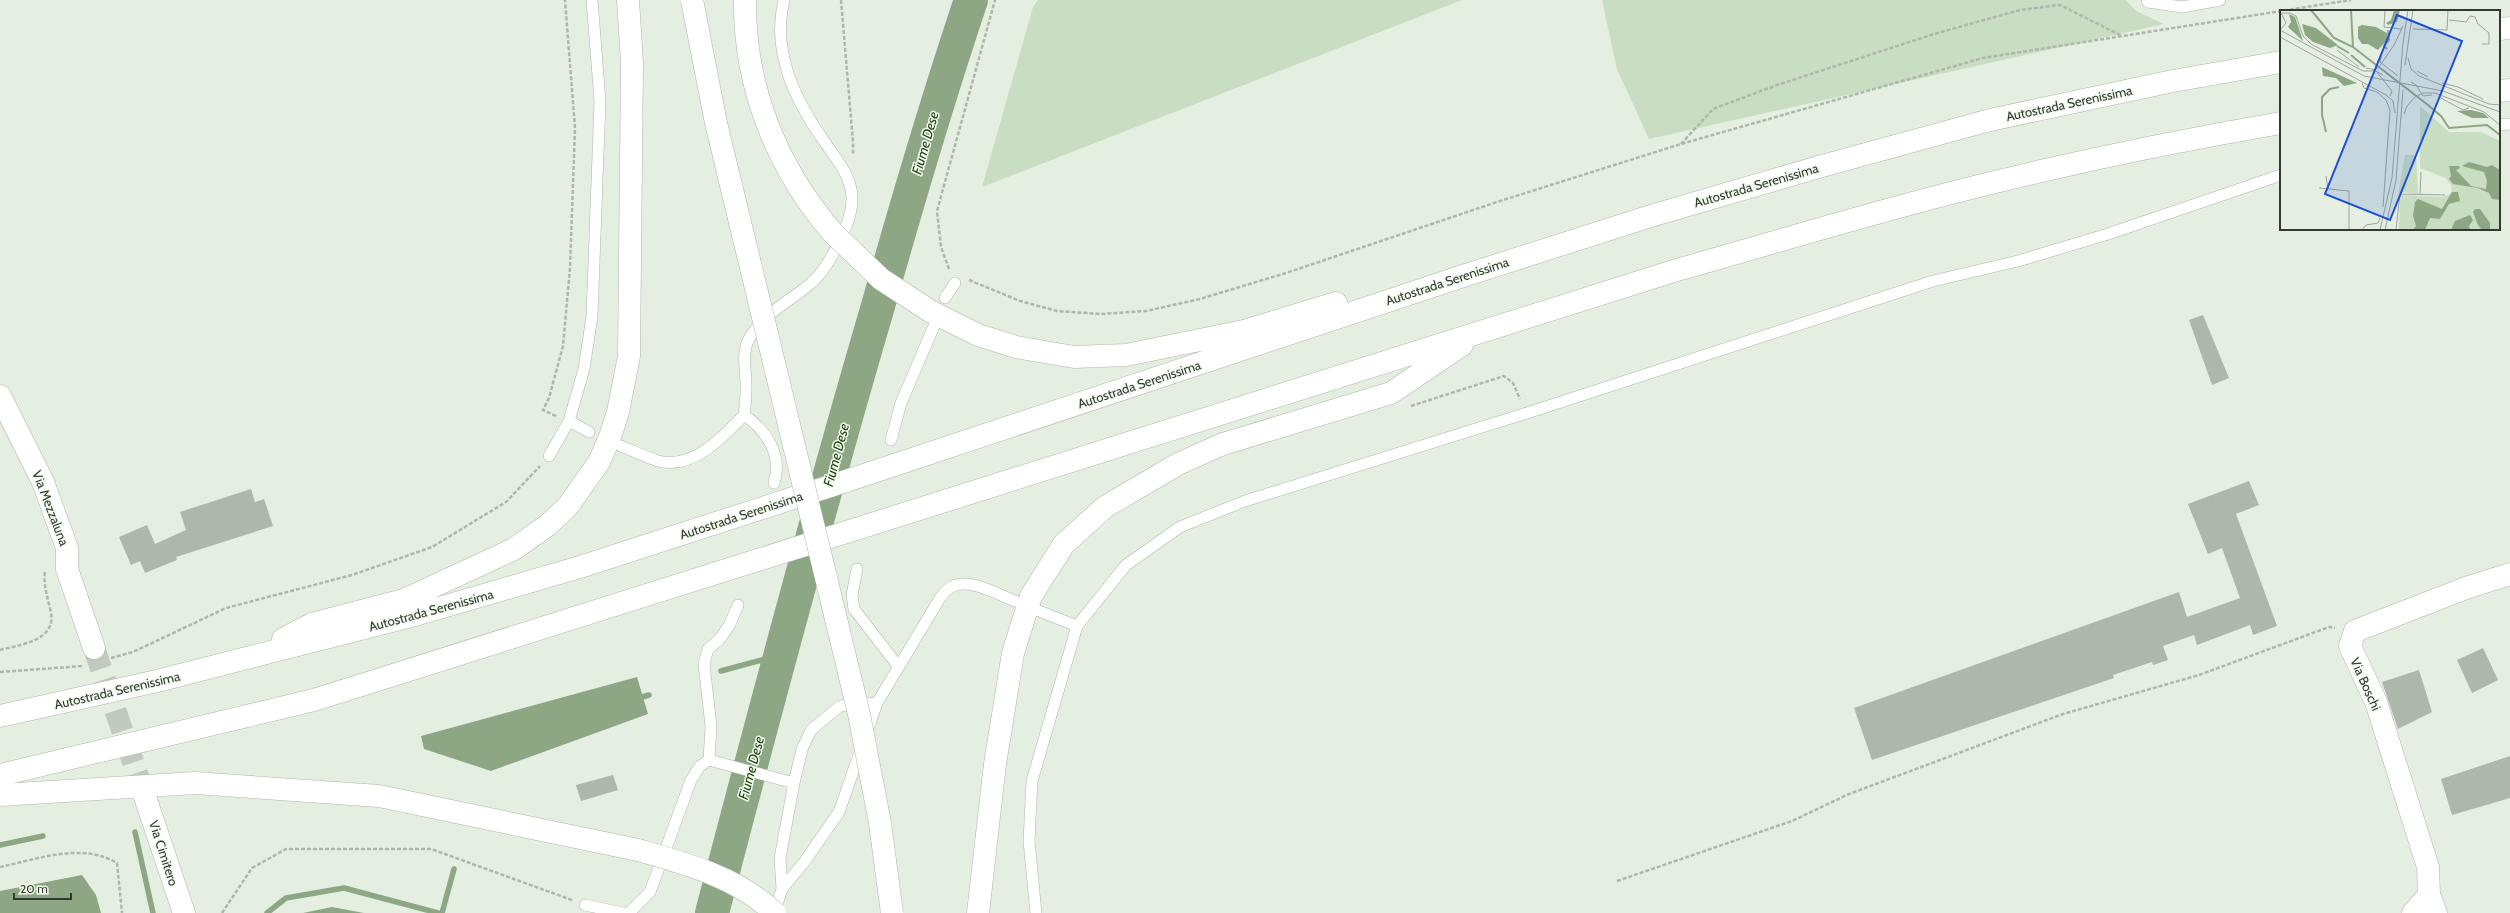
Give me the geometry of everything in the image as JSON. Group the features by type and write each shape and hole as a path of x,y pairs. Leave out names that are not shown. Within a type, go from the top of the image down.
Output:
{"main road":[{"path":"243,658 312,624 404,600 514,549 548,525 568,506 599,462 610,437 618,412 629,356 632,62 628,0"},
{"path":"692,0 716,123 859,714 880,823 892,913"},
{"path":"745,0 750,70 768,127 793,177 816,214 833,233 881,279 978,335 1022,348 1074,357 1126,355 1244,331 1381,289 1466,275"},
{"path":"2500,29 2510,28"},
{"name":"Autostrada Serenissima","path":"0,716 157,681 430,611 580,567 777,493 846,481 1466,275 1654,215 1990,120 2173,81 2280,62"},
{"path":"2500,91 2510,90"},
{"path":"0,775 314,700 1677,270 1987,184 2176,141 2280,123"},
{"path":"978,913 995,764 1013,653 1031,596 1064,544 1105,507 1178,464 1223,444 1391,393 1482,331"},
{"name":"Via Mezzaluna","path":"0,396 43,482 68,548 67,569 95,658"},
{"path":"2355,631 2466,588 2510,574"},
{"name":"Via Boschi","path":"2355,631 2350,646 2376,702 2428,867 2432,904 2413,913"},
{"path":"0,795 195,783 379,796 638,850 710,872 739,886 775,913"},
{"name":"Via Cimitero","path":"144,794 184,913"}],"lane":[{"path":"549,456 569,421 584,369 592,316 600,101 592,0"},
{"path":"621,446 659,461 677,462 695,456 723,437 744,415 746,389 743,363 750,338 773,310 810,284 832,256 848,223 852,198 848,176 803,111 791,83 782,50 784,0"},
{"path":"2146,0 2148,2 2182,7 2220,0"},
{"path":"2500,125 2510,124"},
{"path":"1036,913 1029,841 1032,781 1077,626 1126,565 1180,527 1245,501 1527,413 1932,281 2018,261 2108,234 2280,175"},
{"path":"892,440 901,403 936,312 955,283"},
{"path":"744,415 760,426 772,446 778,470 777,493"},
{"path":"569,421 590,432"},
{"path":"857,569 852,595 854,609 898,666"},
{"path":"782,888 805,861 839,812 877,703 940,598 951,587 962,584 977,586 1015,601"},
{"path":"709,760 711,726 704,664 708,648 720,639 730,624 738,605"},
{"path":"1039,611 1077,626"},
{"path":"775,913 782,888 780,858 794,784 802,749 811,730 840,706 877,703"},
{"path":"629,913 650,892 691,780 700,766 709,760 794,784"},
{"path":"585,905 623,913"}],"path":[{"path":"565,0 575,128 570,268 563,346 549,398 543,410 569,421"},
{"path":"841,0 854,142 852,164 848,176"},
{"path":"995,0 937,211 941,247 955,283 965,278 1020,302 1057,311 1101,314 1146,311 1200,299 1286,273 1498,202 1681,144 1983,58 2280,11"},
{"path":"2288,10 2351,0"},
{"path":"1681,144 1713,109 1777,85 1934,34 2020,10 2060,5 2123,36"},
{"path":"1406,407 1504,376 1513,383 1527,413"},
{"path":"0,672 133,652 226,608 352,575 432,547 506,502 549,456"},
{"path":"0,650 33,641 42,637 48,630 51,615 46,593 46,569 53,557 68,548"},
{"path":"1617,881 1792,821 1849,794 2063,714 2199,674 2329,628 2355,631"},
{"path":"222,913 252,868 286,849 431,849 585,905"},
{"path":"0,867 66,852 103,854 117,863 122,913"}],"shaded area":[{"path":"1038,0 1462,0 982,187 1033,7"},
{"path":"1602,0 2126,0 2136,11 2164,24 1649,139 1617,69"},
{"path":"637,677 648,714 491,771 424,749 421,736"},
{"path":"82,875 96,895 101,913 0,913 0,891"},
{"path":"332,907 364,913 303,913"}],"building":[{"path":"2203,315 2229,378 2212,385 2189,320"},
{"path":"2249,481 2259,505 2236,514 2277,626 2253,635 2250,625 2197,645 2194,635 2163,646 2168,660 2153,665 2152,662 2113,675 2114,678 1872,760 1854,708 2179,592 2187,617 2240,598 2222,548 2208,554 2188,504"},
{"path":"251,489 255,502 264,499 273,526 176,557 177,560 145,573 140,561 131,565 119,537 147,525 155,544 186,530 180,512"},
{"path":"2483,648 2498,680 2472,693 2457,660"},
{"path":"2419,670 2432,712 2398,729 2382,682"},
{"path":"2510,756 2510,798 2452,815 2441,779"},
{"path":"613,775 618,790 581,801 576,785"}],"waterway":[{"name":"Fiume Dese","path":"712,913 772,685 835,457 900,229 946,76 971,0"},
{"path":"721,671 780,655"},
{"path":"636,699 649,695"},
{"path":"135,832 153,913"},
{"path":"0,845 43,836"},
{"path":"442,913 454,869"},
{"path":"267,913 286,898 344,888 438,913"}],"tunnel":[{"path":"94,648 144,794"}]}
